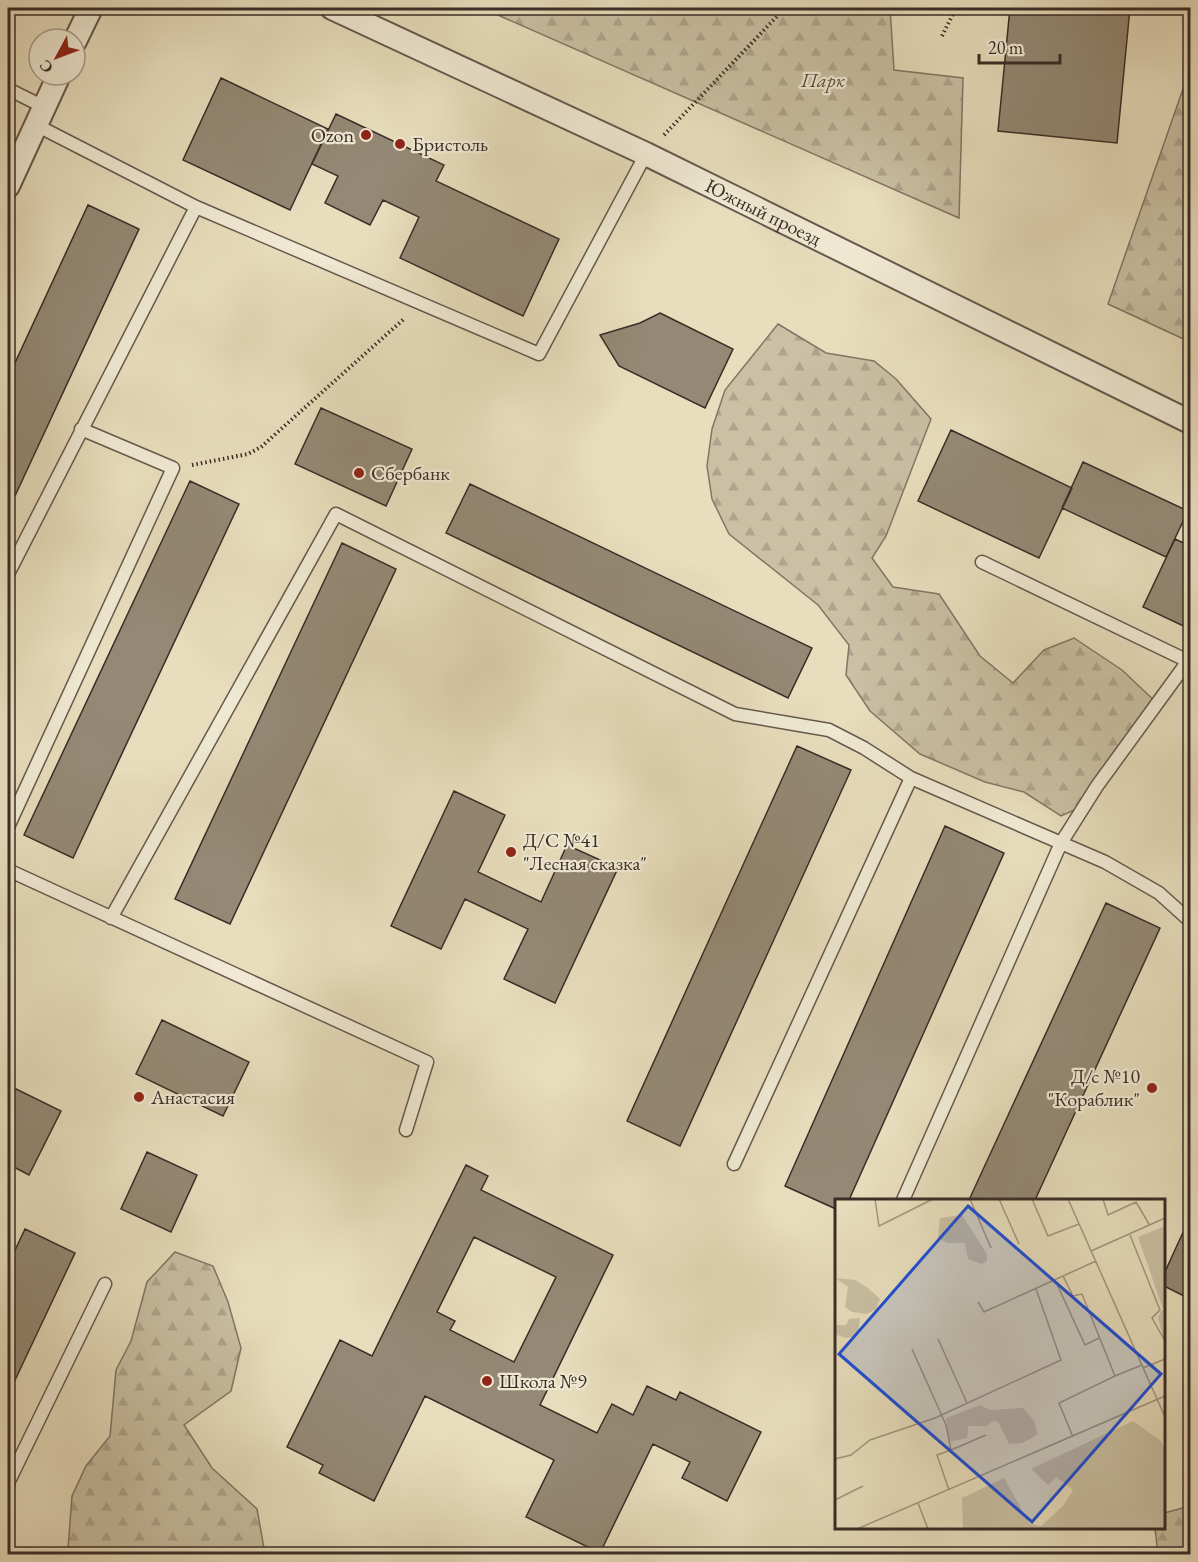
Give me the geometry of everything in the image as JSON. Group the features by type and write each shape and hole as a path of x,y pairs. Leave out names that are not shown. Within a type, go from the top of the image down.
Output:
{"street":[{"path":"81,27 90,8"},
{"name":"Южный проезд","path":"332,8 646,154 1191,422"},
{"path":"8,186 53,87"}],"lane":[{"path":"8,89 40,116 196,207 539,354 646,154"},
{"path":"8,574 196,207"},
{"path":"8,827 172,468 81,429"},
{"path":"111,918 336,514 735,714 829,730 864,748 910,778 1105,862 1159,893 1191,921"},
{"path":"903,1199 1061,843 1097,786 1189,662 982,562"},
{"path":"734,1164 910,778"},
{"path":"8,870 428,1062 406,1130"},
{"path":"8,1483 105,1284"}],"path":[{"path":"646,154 786,8"},
{"path":"942,36 956,8"},
{"path":"172,468 248,454 261,447 422,304"}],"green space":[{"name":"Парк","path":"482,8 890,8 894,70 963,78 959,218"},
{"path":"1190,69 1190,342 1108,304"},
{"path":"778,324 826,353 874,361 896,379 931,419 886,536 872,558 893,587 939,594 980,656 1013,683 1044,650 1074,638 1122,670 1159,705 1086,805 1061,816 1024,792 985,782 920,754 870,711 846,675 849,645 818,605 729,534 712,499 707,466 712,429 725,390"},
{"path":"175,1252 213,1266 228,1302 241,1348 231,1391 184,1425 212,1468 257,1509 265,1554 73,1554 68,1549 72,1496 86,1466 110,1436 116,1370 131,1341 147,1282"},
{"path":"1190,1506 1190,1554 1158,1554 1155,1529 1165,1529 1165,1513"}],"building":[{"path":"1010,8 1130,8 1117,143 998,131"},
{"path":"221,78 328,129 290,210 183,160"},
{"path":"336,114 444,165 436,181 559,239 523,316 400,258 419,217 383,200 370,225 325,203 338,176 312,164"},
{"path":"88,205 139,229 8,511 8,378"},
{"path":"660,313 733,349 705,408 619,366 600,335 640,323"},
{"path":"321,408 412,449 386,506 295,464"},
{"path":"951,430 1072,488 1039,558 918,501"},
{"path":"1083,462 1188,511 1166,557 1062,508"},
{"path":"190,481 239,504 73,858 24,835"},
{"path":"470,484 812,648 788,698 446,533"},
{"path":"1175,539 1190,546 1190,629 1143,607"},
{"path":"342,543 396,569 230,924 175,899"},
{"path":"797,746 851,770 680,1146 627,1121"},
{"path":"454,791 505,815 478,872 541,902 567,845 618,868 555,1003 504,979 528,929 465,899 441,949 391,926"},
{"path":"945,826 1004,853 849,1199 835,1199 835,1209 785,1186"},
{"path":"1106,903 1160,928 1035,1199 969,1199"},
{"path":"162,1020 249,1062 223,1116 136,1074"},
{"path":"8,1085 61,1111 29,1175 8,1164"},
{"path":"147,1152 197,1175 171,1232 121,1209"},
{"path":"466,1165 488,1176 481,1190 613,1255 540,1405 597,1433 612,1404 633,1415 647,1386 676,1400 680,1392 761,1432 727,1501 682,1478 690,1462 653,1444 600,1553 526,1517 554,1460 425,1396 374,1501 319,1473 323,1465 287,1447 340,1340 372,1356","holes":["474,1237 556,1277 514,1362 450,1330 455,1321 437,1312"]},
{"path":"1190,1217 1190,1299 1165,1286 1165,1272"},
{"path":"25,1229 75,1253 8,1395 8,1265"}],"place":[{"name":"Ozon","path":"366,135"},
{"name":"Бристоль","path":"400,144"},
{"name":"Сбербанк","path":"359,473"},
{"name":"Д/С №41 \"Лесная сказка\"","path":"511,852"},
{"name":"Д/с №10 \"Кораблик\"","path":"1152,1088"},
{"name":"Анастасия","path":"139,1097"},
{"name":"Школа №9","path":"487,1381"}]}
